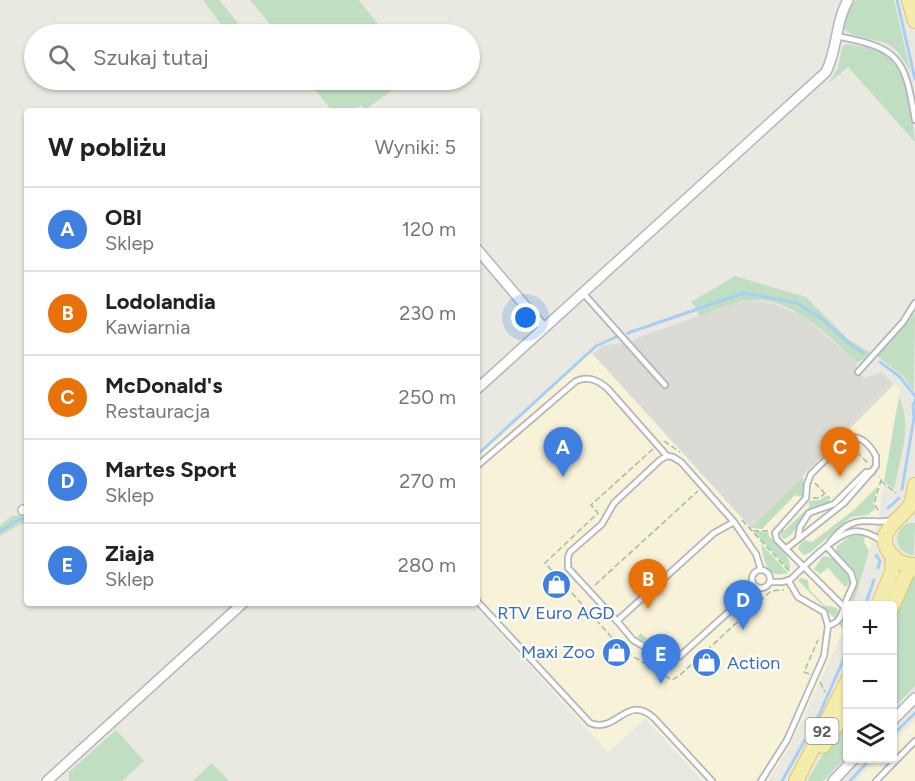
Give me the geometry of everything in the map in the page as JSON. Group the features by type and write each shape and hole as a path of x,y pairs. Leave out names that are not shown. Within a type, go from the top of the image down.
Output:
{"main road":[{"path":"909,0 915,21"},
{"path":"880,601 892,572 887,533 909,506 915,485"},
{"path":"897,518 915,513"},
{"path":"890,550 904,564 915,565"},
{"path":"895,601 907,573 915,565"},
{"name":"92","path":"795,781 843,690"},
{"name":"92","path":"802,781 847,709"}],"street":[{"path":"480,386 811,88 826,72 834,57 839,20 848,0"},
{"path":"480,253 544,328"},
{"path":"54,779 240,606"},
{"path":"897,716 915,698"},
{"path":"833,781 851,763"}],"lane":[{"path":"836,36 873,44 897,60 907,77 915,120"},
{"path":"583,292 665,385"},
{"path":"858,372 903,322 915,303"},
{"path":"480,463 576,381 590,378 596,380 608,389 667,456 681,462 703,486 734,522 756,554 761,570"},
{"path":"787,548 844,503 872,471 876,460 874,452 859,438 852,437 843,442 811,474 807,484 806,498 775,533 777,540 843,606"},
{"path":"667,456 614,503 602,524 570,552 568,568 633,640 670,663 756,587"},
{"path":"798,539 800,527 809,513 834,504 866,472 872,471"},
{"path":"756,587 763,588 770,582 788,580 826,547 842,529 851,524 863,520 886,522 897,518"},
{"path":"617,621 714,533 734,522"},
{"path":"826,547 852,531 869,533 890,550"},
{"path":"826,547 850,573 854,583 846,601"},
{"path":"756,587 753,583 755,572 761,570 769,574 770,582"},
{"path":"761,781 787,740 824,656 827,638 828,626 824,612 798,597 788,580"},
{"path":"480,604 590,723 604,725 631,710 643,710 654,718 712,781"},
{"path":"828,626 843,615"},
{"path":"876,781 915,741"}],"path":[{"path":"848,446 856,451 872,471 896,493"},
{"path":"878,510 874,504 881,480"},
{"path":"815,481 814,483 833,502"},
{"path":"578,600 703,486"},
{"path":"806,498 820,498 825,494"},
{"path":"752,531 775,533"},
{"path":"804,672 821,634"}],"shaded area":[{"path":"755,300 772,303 803,316 857,362 855,369 864,378 882,372 894,384 751,528 593,354 603,346 622,343 626,347 637,338 732,304"},
{"path":"590,352 751,528 894,384 900,389 877,525 854,601 843,601 843,632 790,746 768,781 703,781 645,718 608,752 475,606 480,606 480,451 506,430"},
{"path":"915,720 915,781 856,781 874,763 897,763 897,739"}],"green space":[{"path":"203,0 219,0 239,24 221,24"},
{"path":"250,0 359,0 378,24 270,24"},
{"path":"856,0 894,0 911,73 900,55 891,46 852,34 843,27 847,12"},
{"path":"846,44 882,53 899,70 908,93 915,142 848,67 828,84 838,68 842,47"},
{"path":"316,90 392,90 368,108 361,105 358,108 330,108"},
{"path":"735,276 806,297 849,340 871,353 857,362 810,321 783,305 769,301 740,302 699,316 691,302"},
{"path":"915,313 914,391 903,376 877,356"},
{"path":"899,397 905,419 905,431 894,489 884,481"},
{"path":"803,476 804,498 795,495 762,529 751,528"},
{"path":"878,486 873,503 875,509 868,515 851,517 811,552 804,555 798,549 805,540 812,542 854,510"},
{"path":"825,496 831,502 808,510 794,531 783,539 780,533 782,529 784,531 809,507 809,501 820,500"},
{"path":"24,514 24,524 0,536 0,525 12,516"},
{"path":"909,523 915,523 914,555 903,550 897,542 899,532"},
{"path":"756,531 769,533 768,535 787,556 790,571 755,533"},
{"path":"851,536 865,536 864,542 869,551 854,601 850,601 857,586 856,574 836,551 837,546"},
{"path":"761,544 788,573 775,574 767,567"},
{"path":"823,556 841,566 850,584 845,587 828,568 820,574 814,569"},
{"path":"915,574 915,686 897,705 897,609 908,582"},
{"path":"801,578 808,580 809,589 824,605 838,609 839,614 836,620 798,580"},
{"path":"641,633 658,650 661,648 666,654 669,651 674,656 668,658 637,637"},
{"path":"843,721 843,760 823,781 807,781"},
{"path":"116,730 144,761 122,781 69,781 69,772"},
{"path":"212,763 229,781 193,781"}],"waterway":[{"path":"897,0 915,79"},
{"path":"628,333 744,293 797,303 822,319 850,344 864,353"},
{"path":"480,452 596,346 616,337"},
{"path":"880,362 900,377 915,396"},
{"path":"902,489 915,400"},
{"path":"888,508 899,498"},
{"path":"0,531 24,518"},
{"path":"876,555 880,561 878,568"},
{"path":"867,601 874,580"},
{"path":"782,781 819,715 846,655"},
{"path":"897,731 915,713"},
{"path":"850,781 866,763"}],"place":[{"name":"OBI","path":"563,477"},
{"name":"McDonald's","path":"840,477"},
{"name":"RTV Euro AGD","path":"556,584"},
{"name":"Lodolandia","path":"648,609"},
{"name":"Martes Sport","path":"743,630"},
{"name":"Maxi Zoo","path":"616,652"},
{"name":"Action","path":"706,663"},
{"name":"Ziaja","path":"661,684"}]}
